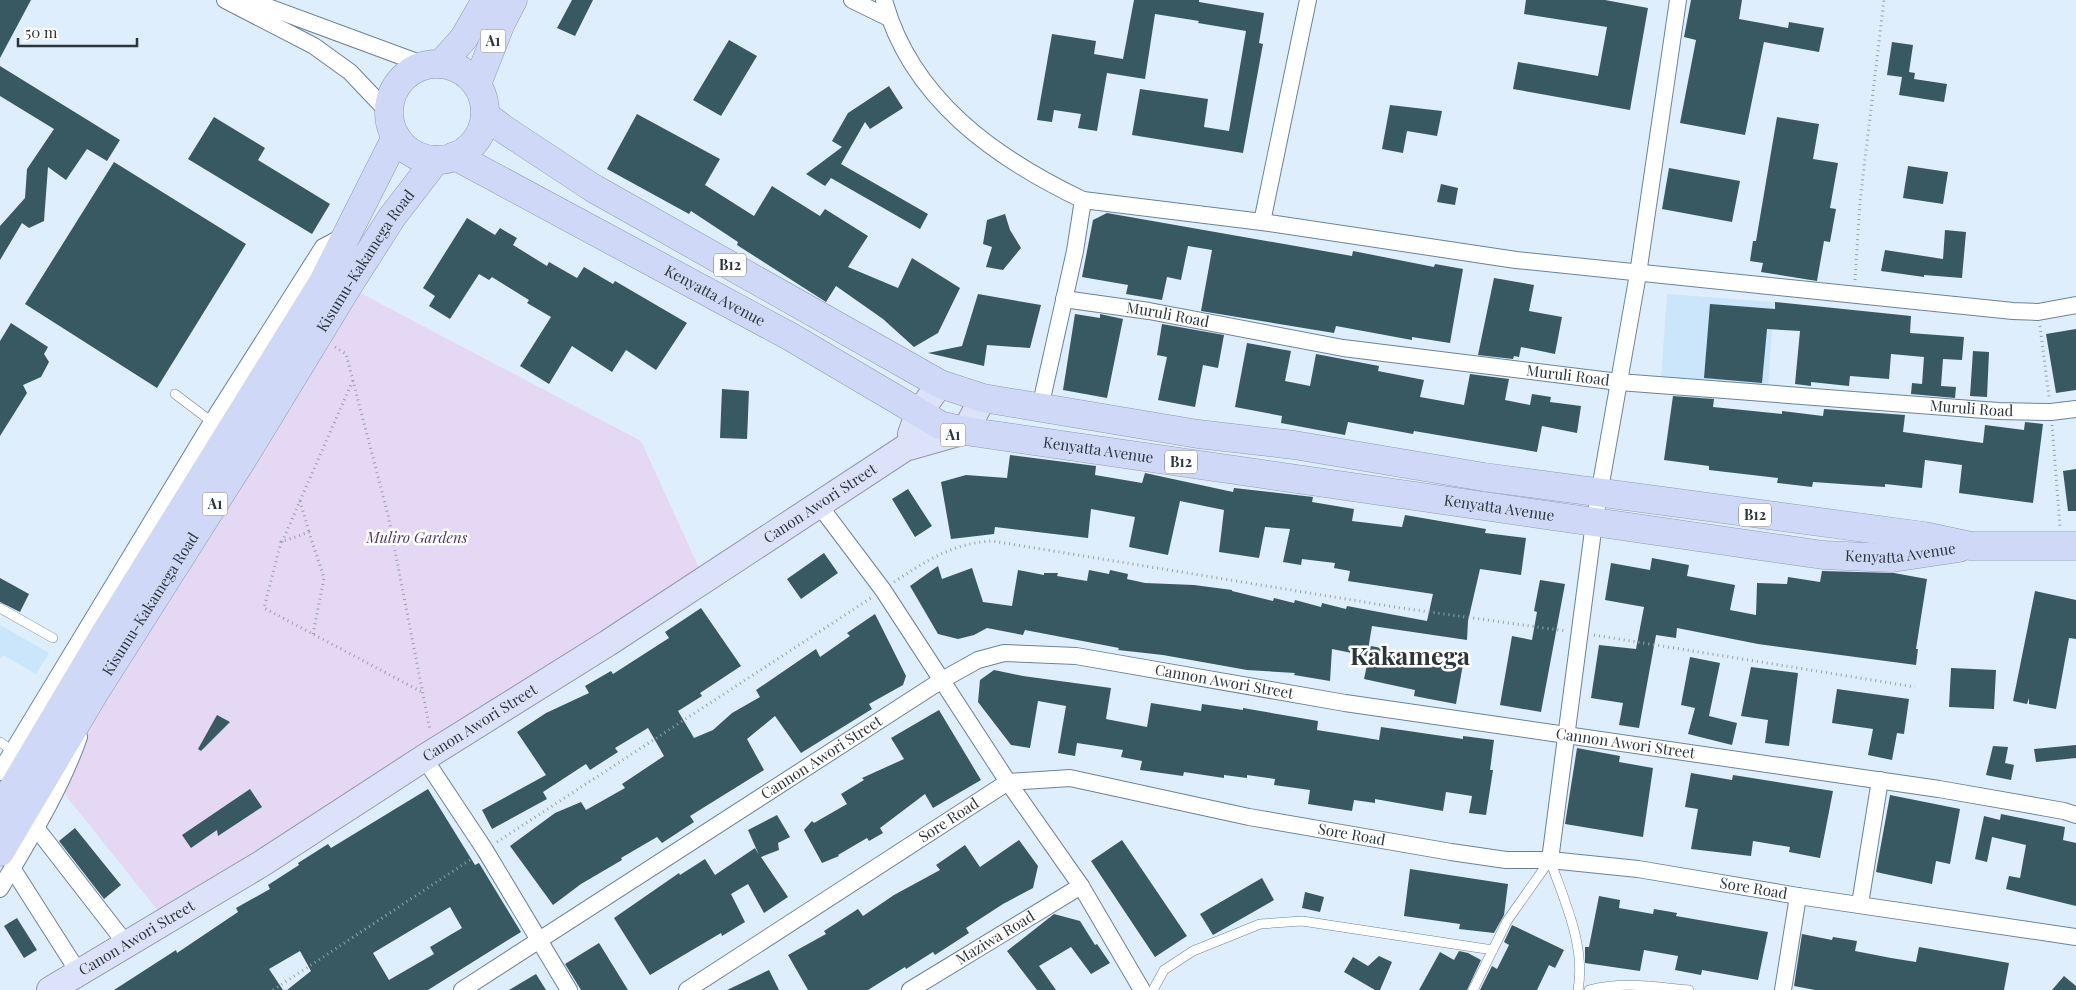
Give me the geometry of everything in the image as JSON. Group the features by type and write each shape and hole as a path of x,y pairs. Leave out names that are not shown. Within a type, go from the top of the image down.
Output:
{"highway":[{"name":"A1","path":"433,64 464,38 486,0"},
{"name":"A1","path":"477,84 501,23 513,0"},
{"path":"433,64 455,67 467,74 477,84 484,99 485,115 483,128 476,140 467,150 446,158 413,153 392,125 391,97 398,83 410,72 433,64"},
{"name":"Kenyatta Avenue","path":"485,115 593,188 940,384 983,398 1198,434 1358,456 1484,477 1767,517 1924,536 1971,546"},
{"name":"Kisumu-Kakamega Road","path":"0,810 216,433 324,282 350,233 392,125"},
{"name":"Kisumu-Kakamega Road","path":"6,860 93,694 248,452 318,335 392,217 446,158"},
{"name":"Kenyatta Avenue","path":"446,158 573,218 791,337 918,414 940,425 964,432 1594,524 1823,555 1892,558 1971,546"},
{"path":"573,218 593,188"},
{"path":"1192,464 1198,434"},
{"path":"1352,489 1358,456"},
{"path":"1764,548 1767,517"},
{"name":"B12","path":"1971,546 2076,546"}],"main road":[{"path":"905,448 918,414 940,384"},
{"name":"A1","path":"964,432 983,398"},
{"name":"Canon Awori Street","path":"50,990 260,864 608,643 905,448 964,432"}],"street":[{"path":"225,0 314,46 350,72 392,125"},
{"path":"249,0 433,64"},
{"path":"852,0 889,18"},
{"path":"884,0 889,18 924,83 950,114 979,137 1042,180 1083,200 1262,222 1516,260 1638,274 1854,293 2013,311 2038,312 2076,305"},
{"path":"1262,222 1308,0"},
{"path":"1550,860 1594,524 1638,274 1678,0"},
{"path":"1040,408 1064,300 1083,200"},
{"path":"0,772 6,747 216,433 223,404 323,247 350,233"},
{"name":"Muruli Road","path":"1064,300 1149,311 1343,348 1619,382 1988,410 2051,412 2076,408"},
{"path":"819,505 883,590 1008,782 1081,886 1142,990"},
{"name":"Cannon Awori Street","path":"462,990 942,680 978,660 1004,653 1076,656 1345,702 1978,795 2076,815"},
{"path":"0,889 6,860 37,828 70,764 93,694"},
{"path":"429,755 569,990"},
{"name":"Sore Road","path":"687,990 1008,782 1070,778 1248,817 1451,852 1506,860 1550,860 1638,869 1798,896 2076,937"},
{"path":"1860,904 1880,780"},
{"path":"37,828 127,945"},
{"path":"6,860 79,973"},
{"name":"Maziwa Road","path":"910,990 1081,886"},
{"path":"1783,990 1798,896"}],"lane":[{"path":"175,394 216,433 223,404"},
{"path":"0,608 53,638"},
{"path":"1473,990 1507,921 1550,860"},
{"path":"1550,860 1572,924 1579,960 1578,990"},
{"path":"1153,990 1164,970 1192,951 1260,924 1302,921 1493,950"},
{"path":"1589,990 1605,986 1644,985 1690,990"}],"path":[{"path":"1854,293 1860,201 1884,0"},
{"path":"318,335 346,354 353,380 388,515 422,693 429,755"},
{"path":"353,380 281,542 264,608 422,693"},
{"path":"300,500 308,532 324,578 313,634"},
{"path":"281,542 308,532"},
{"path":"1581,633 1915,687"}],"shaded area":[{"path":"1667,294 1774,302 1768,388 1661,379"},
{"path":"0,625 49,653 36,674 3,655 0,659"}],"green space":[{"name":"Muliro Gardens","path":"349,287 641,441 705,581 167,922 47,772"}],"building":[{"path":"0,0 31,0 0,58"},
{"path":"572,0 593,0 575,36 557,28"},
{"path":"1134,0 1199,0 1199,2 1264,13 1259,43 1263,44 1243,153 1132,135 1140,89 1208,99 1204,127 1229,131 1246,31 1198,23 1199,21 1155,14 1145,79 1107,73 1097,131 1078,128 1081,114 1054,110 1052,122 1037,120 1052,34 1096,41 1094,54 1123,59"},
{"path":"1526,0 1605,0 1648,8 1630,110 1513,89 1518,62 1598,76 1607,27 1524,14"},
{"path":"1691,0 1742,0 1739,19 1788,28 1789,22 1824,28 1819,52 1764,42 1745,135 1680,123 1696,40 1684,37"},
{"path":"729,40 757,56 721,116 693,100"},
{"path":"1892,42 1913,45 1909,72 1915,73 1914,79 1947,84 1944,102 1899,95 1902,77 1887,75"},
{"path":"0,66 120,140 107,161 87,149 66,180 48,167 44,221 29,228 22,223 0,260 0,226 25,198 27,169 54,129 0,96"},
{"path":"889,86 903,108 870,129 865,122 841,164 928,214 920,229 831,178 825,186 806,174 842,147 832,141 848,113"},
{"path":"1390,105 1442,111 1437,136 1407,131 1403,153 1382,149"},
{"path":"637,114 720,159 705,185 754,216 772,186 820,216 825,209 868,236 848,267 898,288 912,258 960,288 938,333 914,347 883,319 836,286 826,302 737,245 738,242 691,211 689,214 607,169"},
{"path":"214,117 265,148 258,160 330,204 312,234 188,159"},
{"path":"1777,117 1819,124 1813,159 1838,163 1830,208 1836,209 1830,242 1824,241 1817,281 1761,272 1763,263 1750,261 1753,241 1756,241"},
{"path":"114,162 246,244 157,388 25,304"},
{"path":"1908,166 1948,172 1943,204 1903,198"},
{"path":"1669,168 1740,181 1732,222 1662,209"},
{"path":"1441,184 1458,188 1455,205 1437,202"},
{"path":"1107,213 1352,256 1353,251 1434,267 1435,264 1463,269 1450,343 1412,337 1412,340 1336,326 1334,333 1201,311 1212,250 1188,246 1181,280 1167,277 1162,300 1126,294 1128,285 1082,277 1093,220"},
{"path":"1005,214 1010,230 1021,248 1003,270 986,267 992,247 983,244 987,220"},
{"path":"467,218 495,235 500,228 517,238 513,245 547,266 549,262 577,278 584,267 613,284 615,281 687,323 656,370 626,350 612,372 572,346 549,384 520,366 551,317 527,303 529,300 492,277 489,280 479,274 450,319 429,306 435,296 423,288"},
{"path":"1945,230 1966,232 1962,278 1924,275 1924,277 1881,271 1885,250 1943,259"},
{"path":"1494,278 1534,285 1529,311 1562,317 1555,354 1521,347 1519,357 1514,356 1513,359 1478,355"},
{"path":"978,294 1041,305 1030,348 987,345 984,366 928,353 962,346"},
{"path":"1775,302 1911,316 1910,333 1964,337 1962,360 1943,359 1941,386 1956,387 1955,398 1911,394 1912,383 1922,384 1924,357 1891,354 1889,379 1850,376 1849,386 1811,382 1811,386 1795,384 1800,331 1767,329 1762,383 1704,378 1710,304 1775,309"},
{"path":"1075,314 1100,318 1100,314 1123,319 1107,398 1063,390"},
{"path":"11,323 48,347 44,354 49,362 41,377 23,385 27,393 0,436 0,341"},
{"path":"1162,324 1224,335 1218,368 1203,365 1195,407 1158,400 1167,357 1157,355"},
{"path":"2076,329 2076,390 2056,393 2046,334"},
{"path":"1247,343 1291,351 1285,381 1310,386 1316,354 1379,366 1378,371 1424,380 1420,397 1464,405 1470,374 1509,379 1505,400 1530,405 1532,394 1551,397 1550,402 1581,406 1577,433 1542,426 1537,452 1414,431 1413,434 1348,422 1345,435 1281,423 1282,416 1235,407"},
{"path":"1973,351 1989,352 1987,397 1970,396"},
{"path":"722,389 749,391 747,439 720,438"},
{"path":"1673,396 1714,399 1713,407 1782,414 1782,411 1823,416 1824,409 1905,415 1903,432 1983,443 1985,425 2024,430 2025,422 2043,424 2033,503 1959,493 1962,465 1925,460 1922,488 1885,484 1885,487 1813,482 1812,487 1777,483 1778,478 1709,470 1709,466 1664,460"},
{"path":"1010,455 1096,466 1095,475 1142,483 1145,473 1233,492 1234,488 1313,497 1312,502 1354,509 1352,521 1402,527 1405,515 1486,529 1485,533 1526,538 1521,575 1480,569 1468,621 1467,640 1372,626 1367,656 1332,649 1330,681 1294,675 1295,673 1247,670 1163,655 1118,650 1119,648 1025,630 1023,635 987,628 974,635 958,639 938,634 910,586 938,566 942,579 972,568 983,602 1012,606 1018,570 1044,575 1044,573 1058,573 1057,576 1087,581 1089,570 1109,574 1110,570 1128,574 1127,579 1145,583 1194,585 1232,590 1273,601 1274,598 1294,603 1295,600 1321,607 1322,603 1346,609 1347,606 1427,621 1433,594 1348,581 1350,571 1334,568 1335,563 1302,559 1301,565 1283,562 1290,529 1265,527 1259,558 1219,552 1224,510 1180,501 1168,555 1129,547 1135,517 1091,509 1088,538 995,527 994,534 951,539 941,482 966,475 1007,478"},
{"path":"2076,469 2076,511 2068,511 2063,471"},
{"path":"908,489 932,526 915,537 892,499"},
{"path":"824,553 838,573 801,599 787,579"},
{"path":"1652,558 1689,565 1687,576 1735,585 1730,610 1756,615 1757,583 1787,584 1788,577 1820,582 1822,571 1894,573 1927,579 1916,649 1918,649 1916,665 1758,644 1677,628 1676,638 1656,635 1639,728 1619,725 1623,703 1591,698 1599,645 1636,649 1644,607 1605,600 1611,563 1650,570"},
{"path":"0,578 29,594 20,612 0,602"},
{"path":"1540,580 1565,584 1541,712 1500,705 1512,636 1532,640 1537,612 1534,611"},
{"path":"2035,591 2076,600 2076,639 2069,638 2056,709 2029,704 2029,698 2027,704 2013,701"},
{"path":"701,608 741,666 700,693 702,696 678,711 694,738 713,730 732,713 760,697 756,690 816,649 820,657 850,636 847,633 875,614 906,676 903,685 869,704 872,709 801,753 775,716 747,739 764,770 690,816 694,822 662,843 657,837 581,884 553,905 510,846 555,813 581,802 586,810 625,788 622,784 664,756 648,728 615,748 618,752 590,770 586,764 543,792 547,799 492,829 482,810 546,775 517,732 546,713 589,693 585,686 611,671 613,674 669,638 665,632"},
{"path":"1371,646 1463,664 1456,704 1414,696 1415,690 1364,679"},
{"path":"1690,657 1720,663 1709,716 1737,723 1732,745 1688,734 1695,708 1681,705"},
{"path":"1751,667 1798,673 1789,746 1765,743 1768,720 1741,716"},
{"path":"1951,668 1996,670 1994,709 1949,707"},
{"path":"994,670 1023,676 1111,688 1106,719 1147,727 1151,703 1201,711 1202,704 1243,710 1243,708 1318,721 1317,730 1379,740 1381,727 1463,739 1463,736 1494,740 1490,770 1493,770 1486,815 1469,813 1472,796 1446,792 1443,811 1375,799 1375,803 1354,800 1352,811 1308,804 1310,790 1274,785 1275,779 1247,775 1247,778 1224,775 1224,778 1184,772 1183,776 1140,770 1142,761 1121,757 1123,750 1077,743 1075,756 1058,753 1066,706 1038,701 1030,748 1011,745 978,702 980,680"},
{"path":"1837,689 1909,699 1904,734 1897,733 1892,760 1868,755 1873,729 1832,723"},
{"path":"939,710 981,780 933,808 925,794 880,828 883,833 869,841 867,838 839,856 822,863 804,830 812,821 814,823 847,804 841,794 864,780 862,778 904,759 891,738"},
{"path":"217,715 230,722 201,751 198,749"},
{"path":"2076,745 2076,758 2036,762 2034,749"},
{"path":"1993,746 2008,747 2005,763 2014,765 2011,780 1986,775"},
{"path":"1577,748 1620,756 1619,762 1653,768 1643,837 1565,824"},
{"path":"1691,773 1732,780 1733,775 1833,791 1820,858 1789,852 1790,847 1753,841 1751,856 1691,849 1698,809 1685,807"},
{"path":"250,789 262,807 218,836 217,830 191,848 182,835"},
{"path":"428,789 475,865 479,863 521,932 428,990 287,990 311,971 300,951 269,969 283,990 114,990 176,950 177,953 238,912 236,908 270,889 268,885 299,865 298,863 328,844 331,848","holes":["450,907 462,928 430,947 434,954 389,980 373,953"]},
{"path":"1890,795 1960,809 1950,864 1936,861 1932,884 1876,872"},
{"path":"2001,814 2065,827 2063,840 2076,843 2076,906 2006,889 2009,876 2020,878 2026,845 1992,837 1987,862 1975,859 1984,816 2000,820"},
{"path":"777,815 790,837 778,843 779,850 761,857 788,897 764,913 748,884 731,894 745,922 722,936 721,933 650,975 614,918 679,873 680,875 705,859 715,875 755,848 759,855 748,830"},
{"path":"75,828 121,885 104,899 59,841"},
{"path":"1019,840 1038,866 1033,888 1003,904 966,928 969,933 935,955 933,952 868,990 808,990 788,955 826,934 824,931 858,909 863,916 894,895 940,870 936,865 965,845 980,867"},
{"path":"1122,840 1187,936 1155,957 1091,861"},
{"path":"1410,869 1508,884 1504,915 1494,933 1459,929 1460,924 1404,916"},
{"path":"1262,878 1274,900 1213,935 1200,914"},
{"path":"1305,892 1324,897 1320,912 1302,908"},
{"path":"1599,896 1620,900 1619,908 1653,914 1654,909 1677,913 1676,916 1768,932 1758,980 1702,970 1701,975 1675,970 1678,956 1644,950 1640,971 1585,963 1585,947 1589,947"},
{"path":"1054,914 1080,921 1095,945 1097,944 1110,963 1091,974 1071,947 1039,966 1056,990 1037,990 1007,951"},
{"path":"17,918 37,950 24,958 4,926"},
{"path":"1512,925 1564,950 1555,968 1549,965 1537,990 1480,990 1492,966 1497,969 1509,945 1504,942"},
{"path":"1802,934 1832,940 1833,937 1857,941 1855,951 1916,962 1919,947 2009,963 2004,990 1815,990 1794,986"},
{"path":"599,943 628,990 581,990 565,964"},
{"path":"1459,951 1468,953 1481,960 1467,990 1419,990 1440,952 1454,960"},
{"path":"1379,956 1392,962 1380,990 1375,990 1344,972 1353,957 1368,966"},
{"path":"769,970 779,990 727,990"},
{"path":"536,974 546,990 509,990"},
{"path":"2064,976 2076,986 2076,990 2052,990"}],"district":[{"name":"Kakamega","path":"1410,656"}]}
